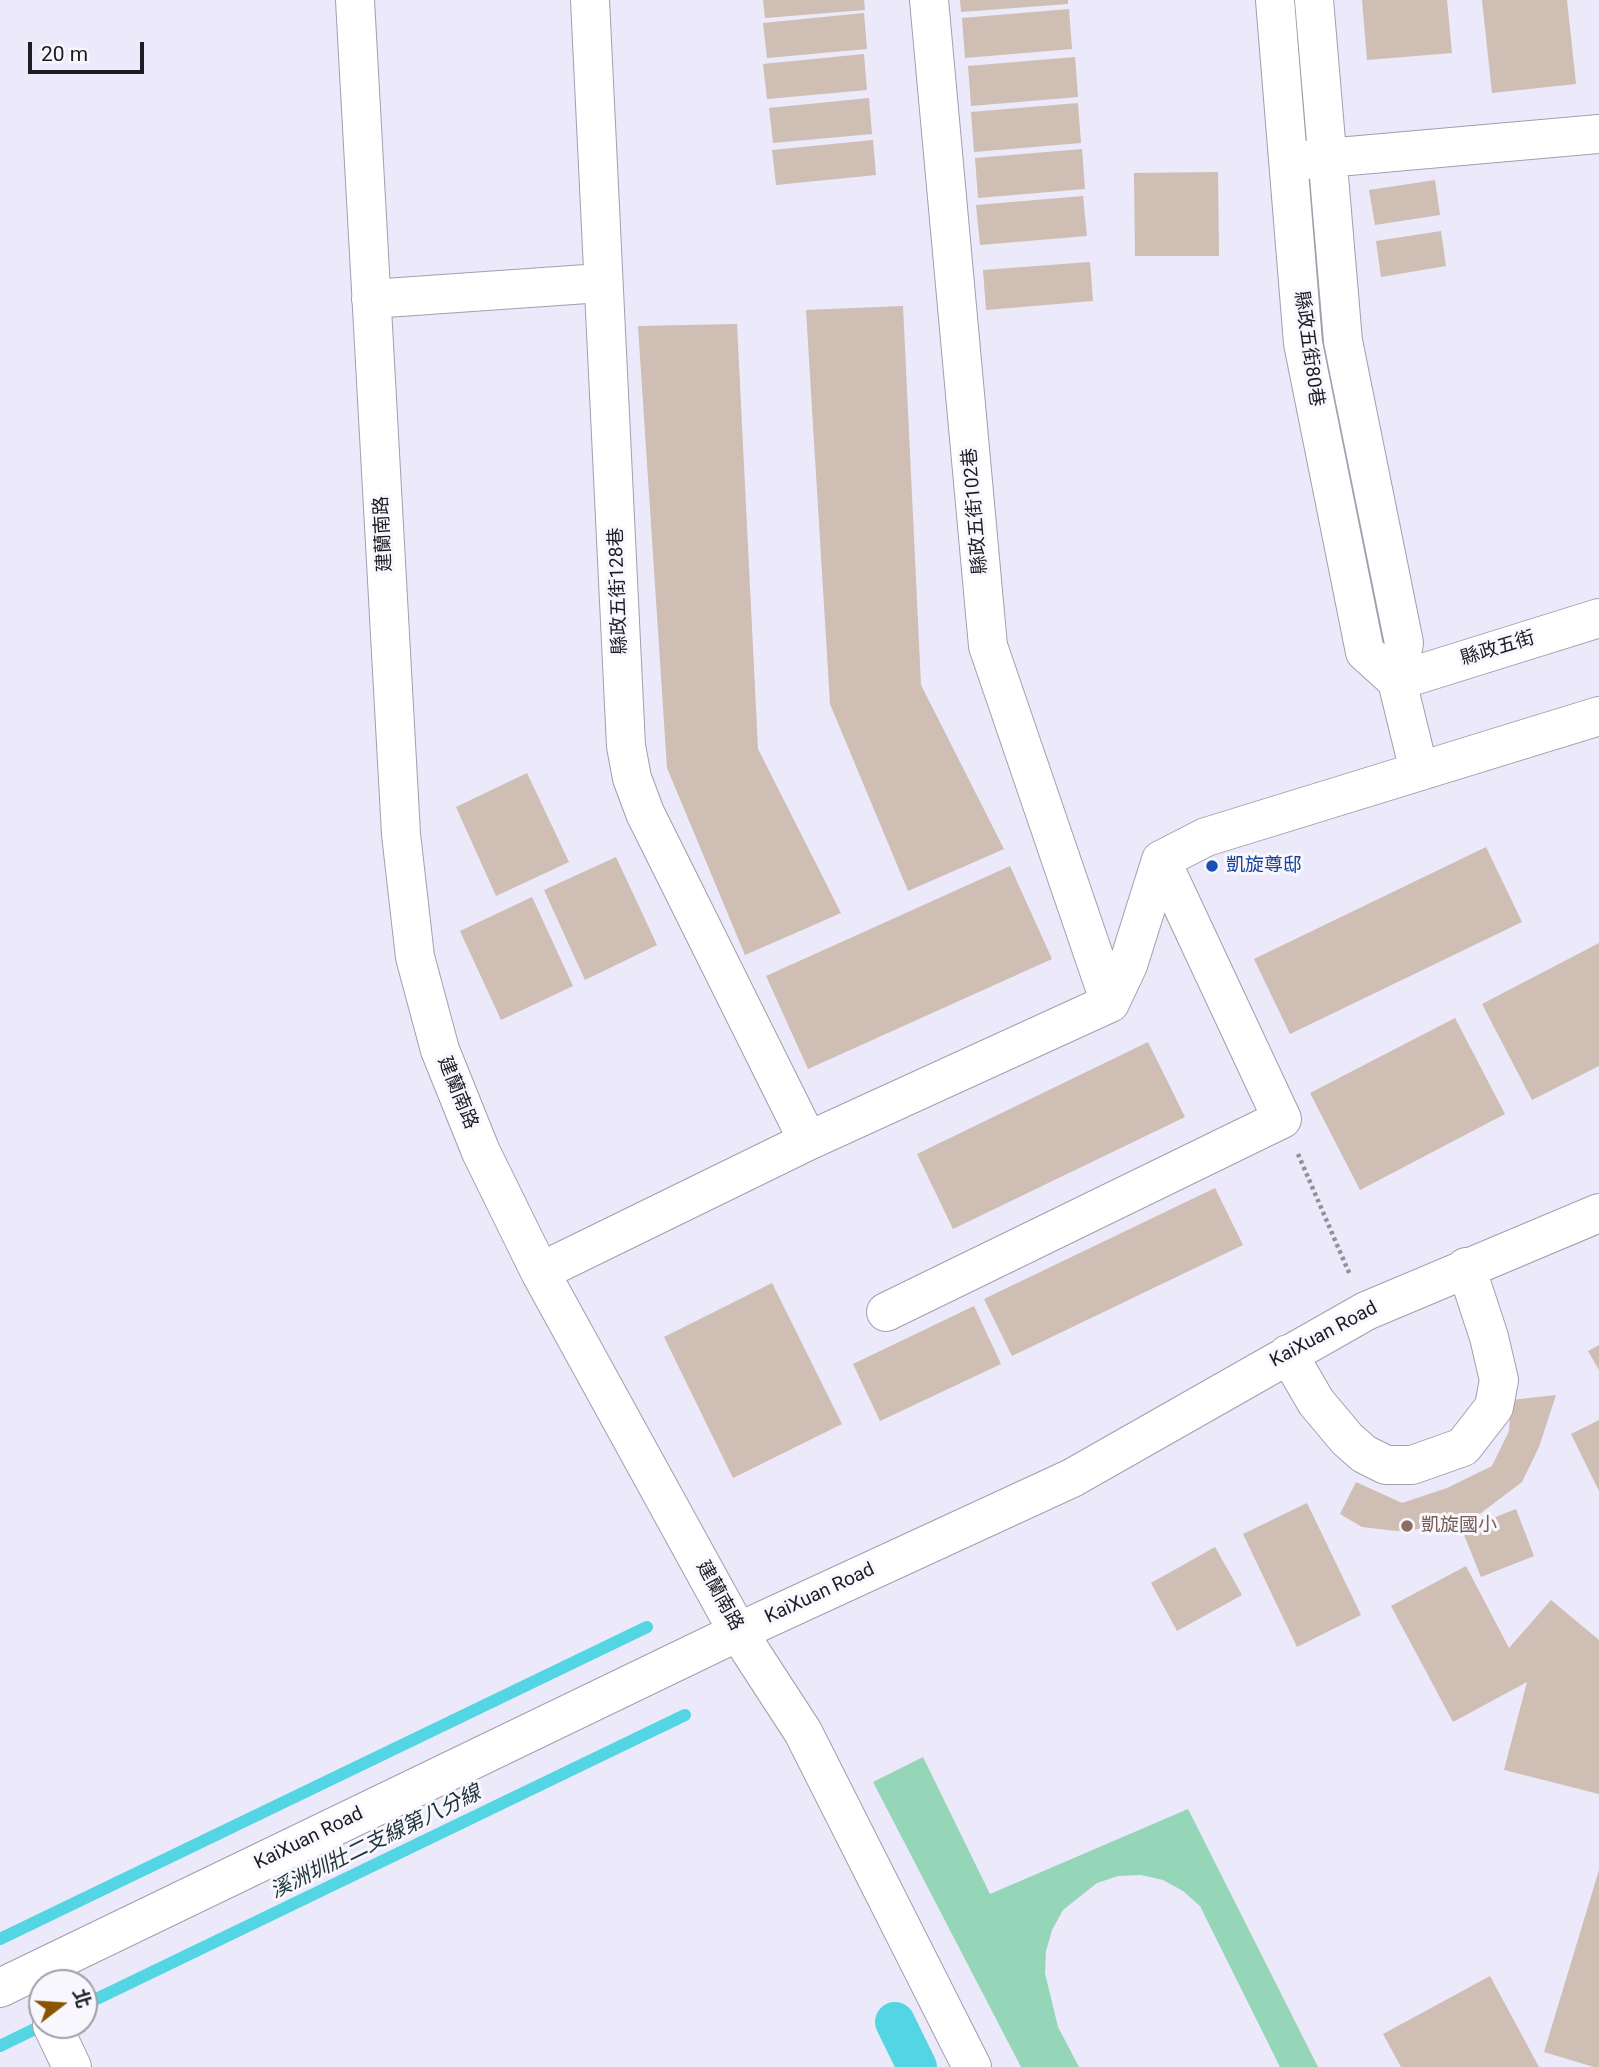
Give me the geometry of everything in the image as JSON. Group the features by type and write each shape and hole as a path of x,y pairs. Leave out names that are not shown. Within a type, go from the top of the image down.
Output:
{"street":[{"name":"建蘭南路","path":"355,0 401,834 415,957 440,1050 481,1152 540,1272 738,1632 803,1732 972,2067"},
{"name":"縣政五街128巷","path":"590,0 601,283 615,493 626,746 632,778 646,813 808,1141"},
{"name":"縣政五街102巷","path":"929,0 988,646 1110,1003"},
{"name":"縣政五街80巷","path":"1275,0 1303,343 1365,652 1397,681"},
{"name":"縣政五街80巷","path":"1314,0 1342,341 1404,643 1397,681 1419,771"},
{"path":"1288,161 1599,134"},
{"path":"371,299 601,283"},
{"name":"縣政五街","path":"1397,681 1599,618"},
{"path":"540,1272 808,1141 1110,1003 1128,965 1161,860 1206,837 1599,716"},
{"path":"887,1312 1282,1119 1161,860"},
{"name":"KaiXuan Road","path":"24,1989 738,1632 1072,1478 1366,1311 1599,1213"},
{"path":"1288,1354 1316,1402 1364,1454 1386,1465 1412,1465 1463,1447 1494,1407 1499,1380 1489,1337 1466,1267"},
{"path":"59,2039 72,2067"}],"path":[{"path":"1282,1119 1366,1311"}],"green space":[{"path":"923,1757 990,1894 1188,1809 1318,2067 1280,2067 1200,1906 1183,1891 1163,1880 1141,1875 1118,1876 1097,1883 1063,1910 1052,1930 1046,1951 1045,1973 1058,2027 1079,2067 1021,2067 873,1782"}],"building":[{"path":"763,0 864,0 865,10 765,18"},
{"path":"960,0 1068,0 1068,4 961,12"},
{"path":"1362,0 1447,0 1452,53 1367,60"},
{"path":"1482,0 1567,0 1576,84 1492,93"},
{"path":"1069,9 1072,49 965,58 962,18"},
{"path":"864,13 867,49 767,58 763,23"},
{"path":"864,54 867,90 767,99 763,64"},
{"path":"1075,57 1078,97 971,106 968,66"},
{"path":"869,98 872,134 773,143 769,108"},
{"path":"1078,103 1081,143 974,152 971,112"},
{"path":"873,140 876,175 776,185 772,150"},
{"path":"1082,149 1085,189 978,198 975,158"},
{"path":"1218,172 1219,256 1135,256 1134,173"},
{"path":"1435,180 1440,215 1375,225 1369,190"},
{"path":"1083,196 1087,236 980,245 976,205"},
{"path":"1441,231 1446,266 1381,277 1376,241"},
{"path":"1090,262 1093,301 986,310 983,270"},
{"path":"903,306 921,685 1004,849 908,891 830,704 806,310"},
{"path":"737,324 758,749 841,913 745,955 667,768 638,326"},
{"path":"527,773 569,862 496,896 456,807"},
{"path":"1486,847 1522,922 1290,1034 1254,959"},
{"path":"616,857 657,945 585,980 544,890"},
{"path":"1010,866 1052,959 808,1069 766,976"},
{"path":"532,897 573,986 501,1020 460,931"},
{"path":"1599,943 1599,1066 1532,1100 1482,1004"},
{"path":"1455,1018 1505,1114 1360,1190 1310,1093"},
{"path":"1148,1042 1185,1117 953,1229 917,1154"},
{"path":"1215,1188 1243,1245 1012,1356 984,1299"},
{"path":"772,1283 842,1424 733,1478 664,1337"},
{"path":"974,1306 1001,1364 880,1421 853,1364"},
{"path":"1599,1345 1599,1370 1588,1351"},
{"path":"1556,1395 1539,1447 1522,1482 1481,1513 1443,1527 1396,1531 1362,1527 1340,1514 1356,1482 1402,1503 1447,1488 1492,1466 1509,1431 1511,1400"},
{"path":"1599,1420 1599,1491 1571,1434"},
{"path":"1307,1503 1361,1615 1297,1647 1243,1534"},
{"path":"1516,1509 1534,1556 1481,1577 1462,1530"},
{"path":"1215,1547 1242,1595 1177,1631 1151,1583"},
{"path":"1466,1566 1509,1648 1551,1600 1599,1640 1599,1794 1504,1770 1527,1682 1453,1722 1391,1606"},
{"path":"1599,1870 1599,2067 1594,2067 1544,2052"},
{"path":"1490,1976 1539,2067 1401,2067 1383,2034"}],"waterway":[{"path":"0,1939 647,1627"},
{"name":"溪洲圳壯二支線第八分線","path":"98,1998 685,1715"},
{"path":"895,2022 917,2067"},
{"name":"溪洲圳壯二支線第八分線","path":"0,2046 28,2032"}],"place":[{"name":"凱旋尊邸","path":"1212,866"},
{"name":"凱旋國小","path":"1407,1526"}]}
